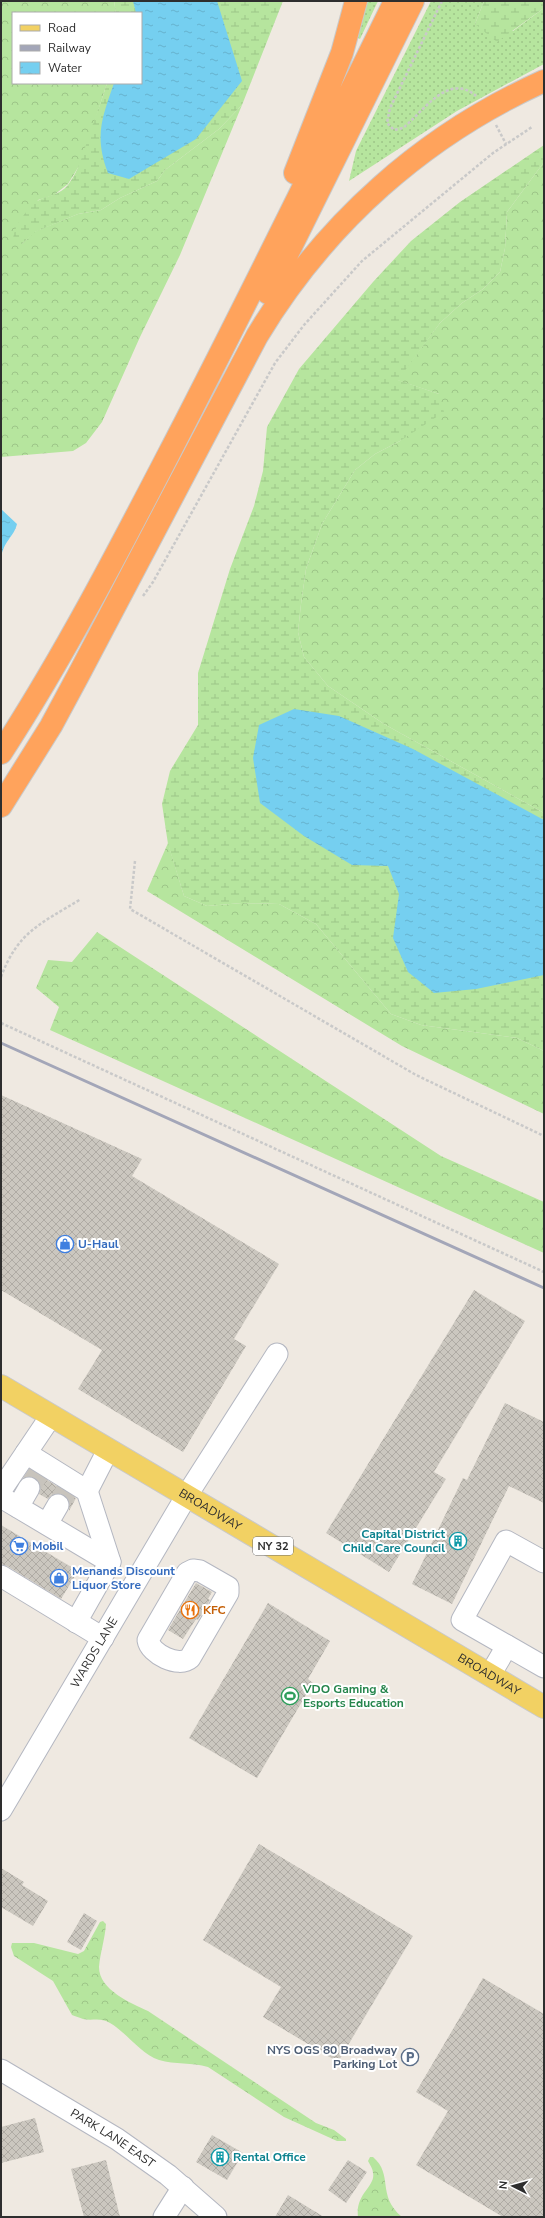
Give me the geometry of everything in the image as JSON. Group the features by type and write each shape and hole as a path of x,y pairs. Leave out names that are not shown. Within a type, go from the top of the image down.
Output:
{"highway":[{"path":"184,425 310,138 342,53 356,1"},
{"path":"1,753 99,586 184,425 395,1"},
{"path":"204,434 249,333 413,1"},
{"path":"1,806 50,726 79,674 204,434 273,309 330,236 377,190 430,146 489,109 544,82"}],"main road":[{"name":"BROADWAY","path":"1,1386 544,1707"}],"street":[{"name":"WARDS LANE","path":"1,1810 187,1495 277,1354"},
{"path":"1,1490 51,1416"},
{"path":"47,1524 71,1492 108,1450"},
{"path":"26,1453 37,1475 71,1492 105,1570"},
{"path":"37,1475 10,1502 47,1524 105,1570 127,1596"},
{"path":"544,1562 506,1541 462,1620 544,1667"},
{"path":"76,1622 105,1570"},
{"path":"198,1570 228,1586 219,1594 186,1648 179,1648 152,1632 190,1571 198,1570"},
{"path":"1,1576 102,1638"},
{"path":"490,1675 507,1646"},
{"name":"PARK LANE EAST","path":"1,2070 117,2138 183,2187 216,2217"},
{"path":"164,2217 183,2187"}],"path":[{"path":"442,1 390,108 387,123 394,130 403,128 446,89 454,87 471,92 481,100"},
{"path":"494,120 506,144"},
{"path":"140,600 153,582 275,363 304,325 362,261 506,144 532,127"},
{"path":"135,861 130,909 416,1075 544,1136"},
{"path":"1,977 9,958 23,937 33,928 81,899"},
{"path":"1,1023 544,1272"}],"green space":[{"path":"1,1 114,1 116,12 12,12 12,84 107,84 82,161 68,184 54,195 38,200 22,244 34,232 78,214 101,210 120,198 157,181 165,170 219,129 242,105 180,255 140,337 102,422 86,443 73,451 1,457"},
{"path":"114,1 283,1 242,105 219,129 165,170 157,181 120,198 101,210 78,214 35,232 22,244 15,245 13,240 16,227 30,208 39,200 62,191 68,185 76,172 107,84 142,84 142,12 116,12"},
{"path":"364,1 378,1 360,39 354,36"},
{"path":"431,1 484,1 475,24 513,31 544,8 544,64 457,111 349,181 356,151"},
{"path":"484,1 544,1 544,8 497,42 475,24"},
{"path":"544,145 544,162 507,212 505,248 500,272 483,289 462,303 440,323 398,380 439,394 444,412 400,441 375,454 355,470 322,524 306,569 298,632 304,657 328,686 384,724 544,813 544,1051 517,1038 421,1025 391,1014 316,924 279,904 242,903 207,906 184,896 168,844 162,804 170,771 198,725 198,673 230,569 254,506 263,471 267,427 299,369 373,282 411,241 460,202"},
{"path":"544,162 544,813 384,724 328,686 304,657 298,632 306,569 322,524 355,470 375,454 400,441 439,394 397,380 440,323 462,303 483,289 500,272 505,248 507,212"},
{"path":"168,843 184,896 207,906 242,903 279,904 316,924 391,1014 421,1025 517,1038 544,1051 544,1114 402,1046 147,891"},
{"path":"97,932 441,1156 544,1202 544,1253 50,1030 59,1007 36,988 48,960 72,962"},
{"path":"103,1921 106,1924 100,1956 100,1975 110,1989 125,2000 148,2011 316,2123 334,2130 346,2139 346,2141 337,2141 284,2117 208,2067 196,2064 159,2060 146,2053 107,2021 87,2020 72,2015 53,1981 14,1956 11,1947 12,1943 34,1943 78,1954 84,1951 100,1922"},
{"path":"370,2157 373,2157 383,2171 389,2201 402,2217 358,2217 358,2209 362,2196 372,2182 373,2178 372,2170 368,2161"}],"water":[{"path":"133,1 217,1 242,81 196,139 129,179 108,173 101,148 101,127 114,84 142,84 142,12 136,12"},
{"path":"1,509 17,524 14,532 6,543 1,559"},
{"path":"294,709 339,716 413,749 544,820 544,975 476,989 434,993 408,972 393,938 399,894 388,866 352,865 304,836 260,803 253,758 259,725"}],"building":[{"path":"1,1095 142,1159 132,1176 279,1264 234,1339 246,1346 183,1452 78,1389 102,1350 1,1290"},
{"path":"474,1290 525,1321 434,1472 446,1479 389,1572 326,1533"},
{"path":"505,1403 544,1422 544,1503 509,1486 452,1604 412,1584 463,1478 467,1480"},
{"path":"29,1469 76,1498 69,1511 69,1499 64,1494 52,1494 48,1499 39,1494 41,1488 35,1477 24,1477"},
{"name":"Mobil","path":"1,1525 78,1571 61,1599 7,1566 1,1564"},
{"name":"KFC","path":"196,1583 212,1592 208,1599 210,1600 198,1620 196,1619 183,1639 168,1630"},
{"path":"268,1603 330,1641 308,1679 313,1683 257,1778 189,1738"},
{"path":"259,1844 413,1936 338,2062 263,2017 281,1987 203,1940"},
{"path":"1,1868 24,1882 22,1885 48,1901 33,1926 1,1907"},
{"path":"84,1913 97,1921 81,1950 67,1942"},
{"path":"483,1978 544,2014 544,2217 503,2217 416,2165 448,2111 416,2092"},
{"path":"35,2118 44,2152 1,2163 1,2127"},
{"name":"Rental Office","path":"212,2135 243,2153 227,2180 196,2162"},
{"path":"106,2160 120,2217 84,2217 71,2169"},
{"path":"348,2160 367,2172 346,2203 328,2190"},
{"path":"288,2195 324,2217 275,2217"}],"tunnel":[{"path":"29,1488 39,1473"},
{"path":"58,1505 67,1489"}],"railway":[{"path":"1,1043 544,1288"}],"place":[{"name":"U-Haul","path":"65,1244"},
{"name":"Capital District Child Care Council","path":"458,1541"},
{"name":"Mobil","path":"19,1546"},
{"name":"Menands Discount Liquor Store","path":"59,1578"},
{"name":"KFC","path":"190,1610"},
{"name":"VDO Gaming & Esports Education","path":"290,1696"},
{"name":"NYS OGS 80 Broadway Parking Lot","path":"410,2057"},
{"name":"Rental Office","path":"220,2157"}]}
